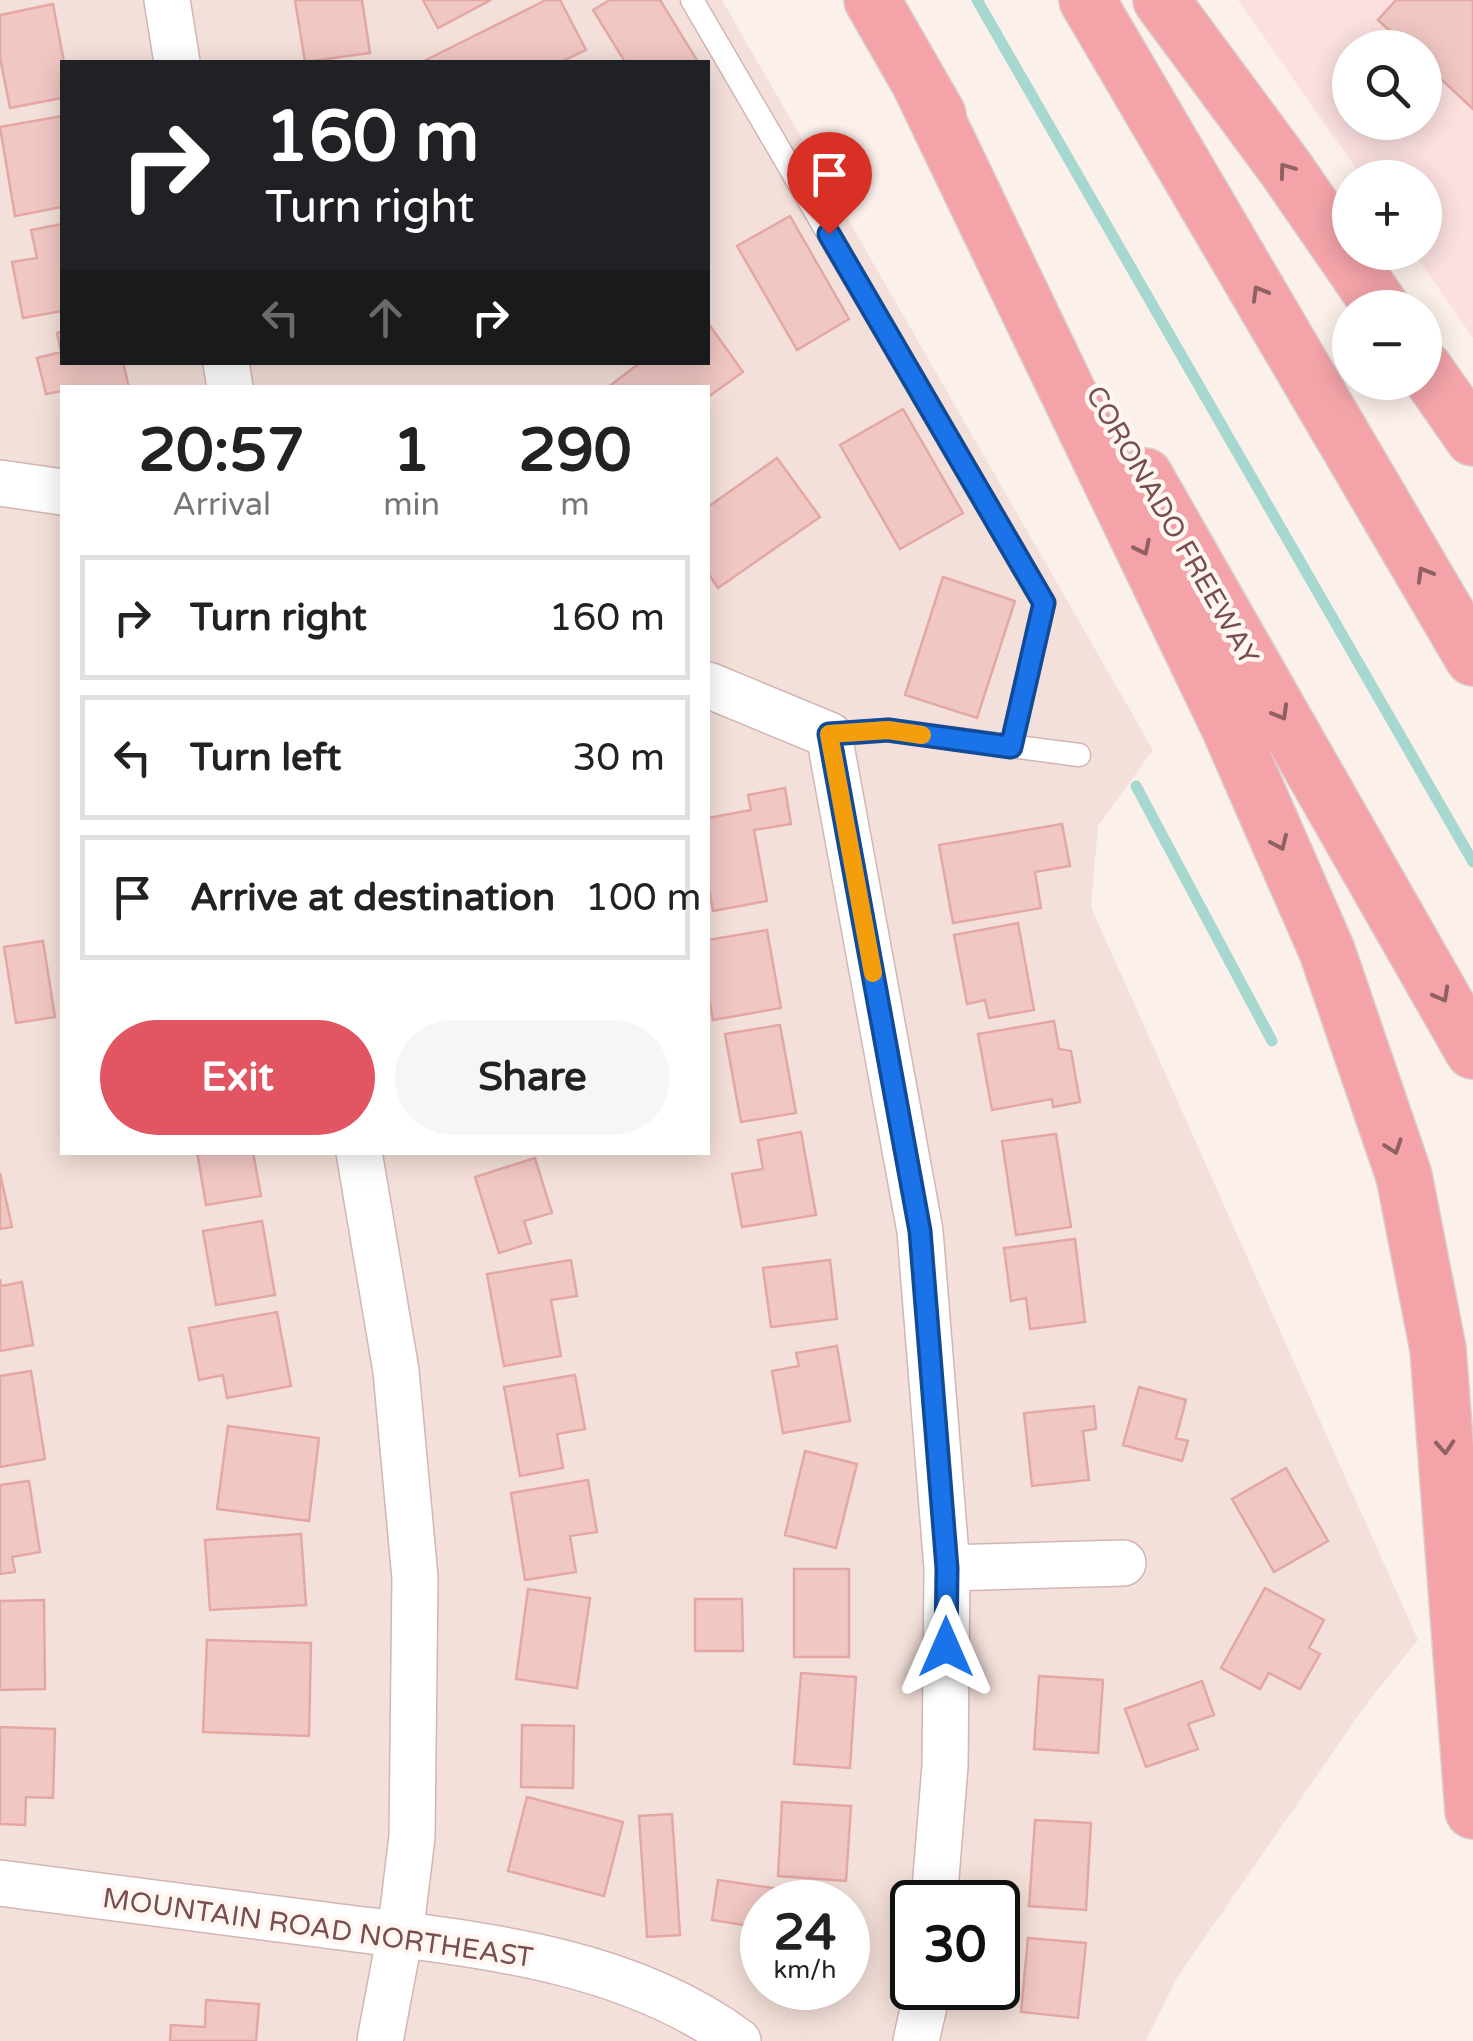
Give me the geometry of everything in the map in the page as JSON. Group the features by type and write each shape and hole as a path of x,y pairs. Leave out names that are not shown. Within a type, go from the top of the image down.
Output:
{"highway":[{"name":"CORONADO FREEWAY","path":"872,0 1473,1051"},
{"path":"1088,0 1473,658"},
{"path":"1160,0 1286,169 1370,290"},
{"path":"919,82 1229,727 1327,951 1404,1176 1438,1350 1473,1811"},
{"path":"1442,393 1473,438"}],"street":[{"path":"167,0 177,60"},
{"path":"0,483 60,492"},
{"path":"710,686 829,734 920,1231 947,1568 945,1766 936,1880"},
{"path":"360,1155 396,1371 415,1578 412,1837 400,1935 380,2041"},
{"path":"947,1568 1123,1562"},
{"name":"MOUNTAIN ROAD NORTHEAST","path":"0,1883 482,1946 607,1974 711,2021 738,2041"},
{"path":"916,2041 923,2010"}],"lane":[{"path":"692,0 1044,603 1011,747"},
{"path":"829,734 888,730 1080,756"}],"shaded area":[{"path":"0,0 722,0 1153,750 1098,826 1091,907 1418,1640 1367,1703 1176,1979 1146,2041 0,2041"},
{"path":"1238,0 1473,0 1473,338 1426,270 1442,270 1442,160 1350,160 1336,140 1442,140 1442,30 1332,30 1332,134"}],"building":[{"path":"295,0 362,0 370,53 305,60"},
{"path":"423,0 491,0 438,28"},
{"path":"546,0 560,0 586,50 565,60 426,60"},
{"path":"610,0 660,0 697,60 624,60 593,10"},
{"path":"1396,0 1473,0 1473,109 1442,80 1442,30 1389,30 1378,20"},
{"path":"53,4 64,60 60,60 60,98 10,108 0,58 0,15"},
{"path":"60,116 60,207 15,216 0,127"},
{"path":"790,216 849,319 797,350 737,246"},
{"path":"60,224 60,311 23,318 12,262 37,258 31,230"},
{"path":"710,326 743,372 710,396 710,385 611,385 637,365 710,365"},
{"path":"60,352 60,365 124,365 128,385 60,385 60,391 46,394 37,358"},
{"path":"903,409 963,513 900,549 840,445"},
{"path":"777,458 820,517 718,588 710,576 710,506"},
{"path":"943,577 1015,601 977,718 905,695"},
{"path":"785,788 791,824 754,830 767,901 713,911 710,818 751,810 748,795"},
{"path":"1062,824 1070,866 1035,872 1041,908 953,923 939,845"},
{"path":"1018,923 1034,1010 989,1018 985,1000 967,1004 954,935"},
{"path":"767,930 781,1008 713,1020 710,940"},
{"path":"43,941 55,1017 16,1023 4,947"},
{"path":"1054,1021 1059,1049 1071,1051 1080,1102 1053,1107 1052,1099 992,1110 978,1034"},
{"path":"780,1025 796,1113 741,1122 725,1034"},
{"path":"801,1132 816,1215 742,1227 732,1174 763,1169 758,1140"},
{"path":"1056,1134 1071,1227 1016,1235 1002,1141"},
{"path":"198,1155 254,1155 261,1196 206,1205"},
{"path":"535,1158 552,1213 524,1221 531,1243 499,1253 475,1177"},
{"path":"0,1173 12,1227 0,1229"},
{"path":"262,1221 275,1295 216,1305 203,1231"},
{"path":"1075,1239 1085,1322 1030,1329 1026,1298 1011,1301 1004,1248"},
{"path":"571,1260 577,1296 551,1300 561,1356 504,1366 487,1274"},
{"path":"830,1260 837,1319 771,1327 763,1268"},
{"path":"0,1279 1,1286 22,1282 33,1345 0,1351"},
{"path":"277,1312 291,1386 227,1398 223,1375 199,1380 189,1328"},
{"path":"837,1346 850,1421 783,1433 772,1371 799,1366 796,1353"},
{"path":"31,1371 45,1459 0,1467 0,1376"},
{"path":"575,1375 585,1429 557,1434 563,1468 520,1476 504,1387"},
{"path":"1139,1387 1186,1400 1176,1438 1188,1441 1182,1461 1123,1445"},
{"path":"1094,1406 1096,1429 1083,1431 1089,1480 1032,1486 1024,1413"},
{"path":"228,1426 319,1438 309,1521 217,1509"},
{"path":"805,1451 857,1464 836,1548 785,1535"},
{"path":"1286,1468 1328,1541 1274,1572 1232,1499"},
{"path":"588,1480 597,1532 570,1536 576,1572 525,1580 511,1493"},
{"path":"29,1481 40,1552 12,1557 15,1572 0,1574 0,1485"},
{"path":"301,1534 306,1605 210,1610 205,1540"},
{"path":"794,1569 849,1569 849,1657 794,1657"},
{"path":"1265,1588 1324,1620 1309,1648 1320,1654 1300,1689 1269,1673 1260,1689 1221,1668"},
{"path":"528,1589 590,1598 577,1688 516,1679"},
{"path":"695,1599 742,1599 743,1651 695,1651"},
{"path":"44,1600 45,1689 0,1690 0,1601"},
{"path":"207,1640 311,1643 309,1736 203,1732"},
{"path":"801,1673 856,1677 850,1768 794,1764"},
{"path":"1039,1676 1103,1680 1098,1753 1034,1749"},
{"path":"1202,1681 1214,1715 1188,1724 1198,1749 1146,1767 1125,1709"},
{"path":"522,1725 574,1726 573,1788 521,1787"},
{"path":"0,1727 55,1729 53,1798 26,1797 25,1825 0,1824"},
{"path":"527,1797 623,1822 604,1896 508,1871"},
{"path":"782,1802 851,1806 846,1880 778,1876"},
{"path":"672,1814 680,1935 647,1937 639,1816"},
{"path":"1035,1820 1091,1823 1086,1910 1029,1906"},
{"path":"718,1880 740,1883 740,1924 712,1920"},
{"path":"1028,1938 1086,1943 1078,2018 1021,2012"},
{"path":"206,2000 259,2004 256,2041 170,2041 171,2025 205,2027"}],"waterway":[{"path":"977,0 1473,862"},
{"path":"1136,786 1272,1041"}],"slow traffic":[{"path":"873,973 829,734 888,730 922,735"}],"route":[{"path":"829,234 1044,603 1011,747 888,730 829,734 920,1231 947,1568 946,1647"}]}
